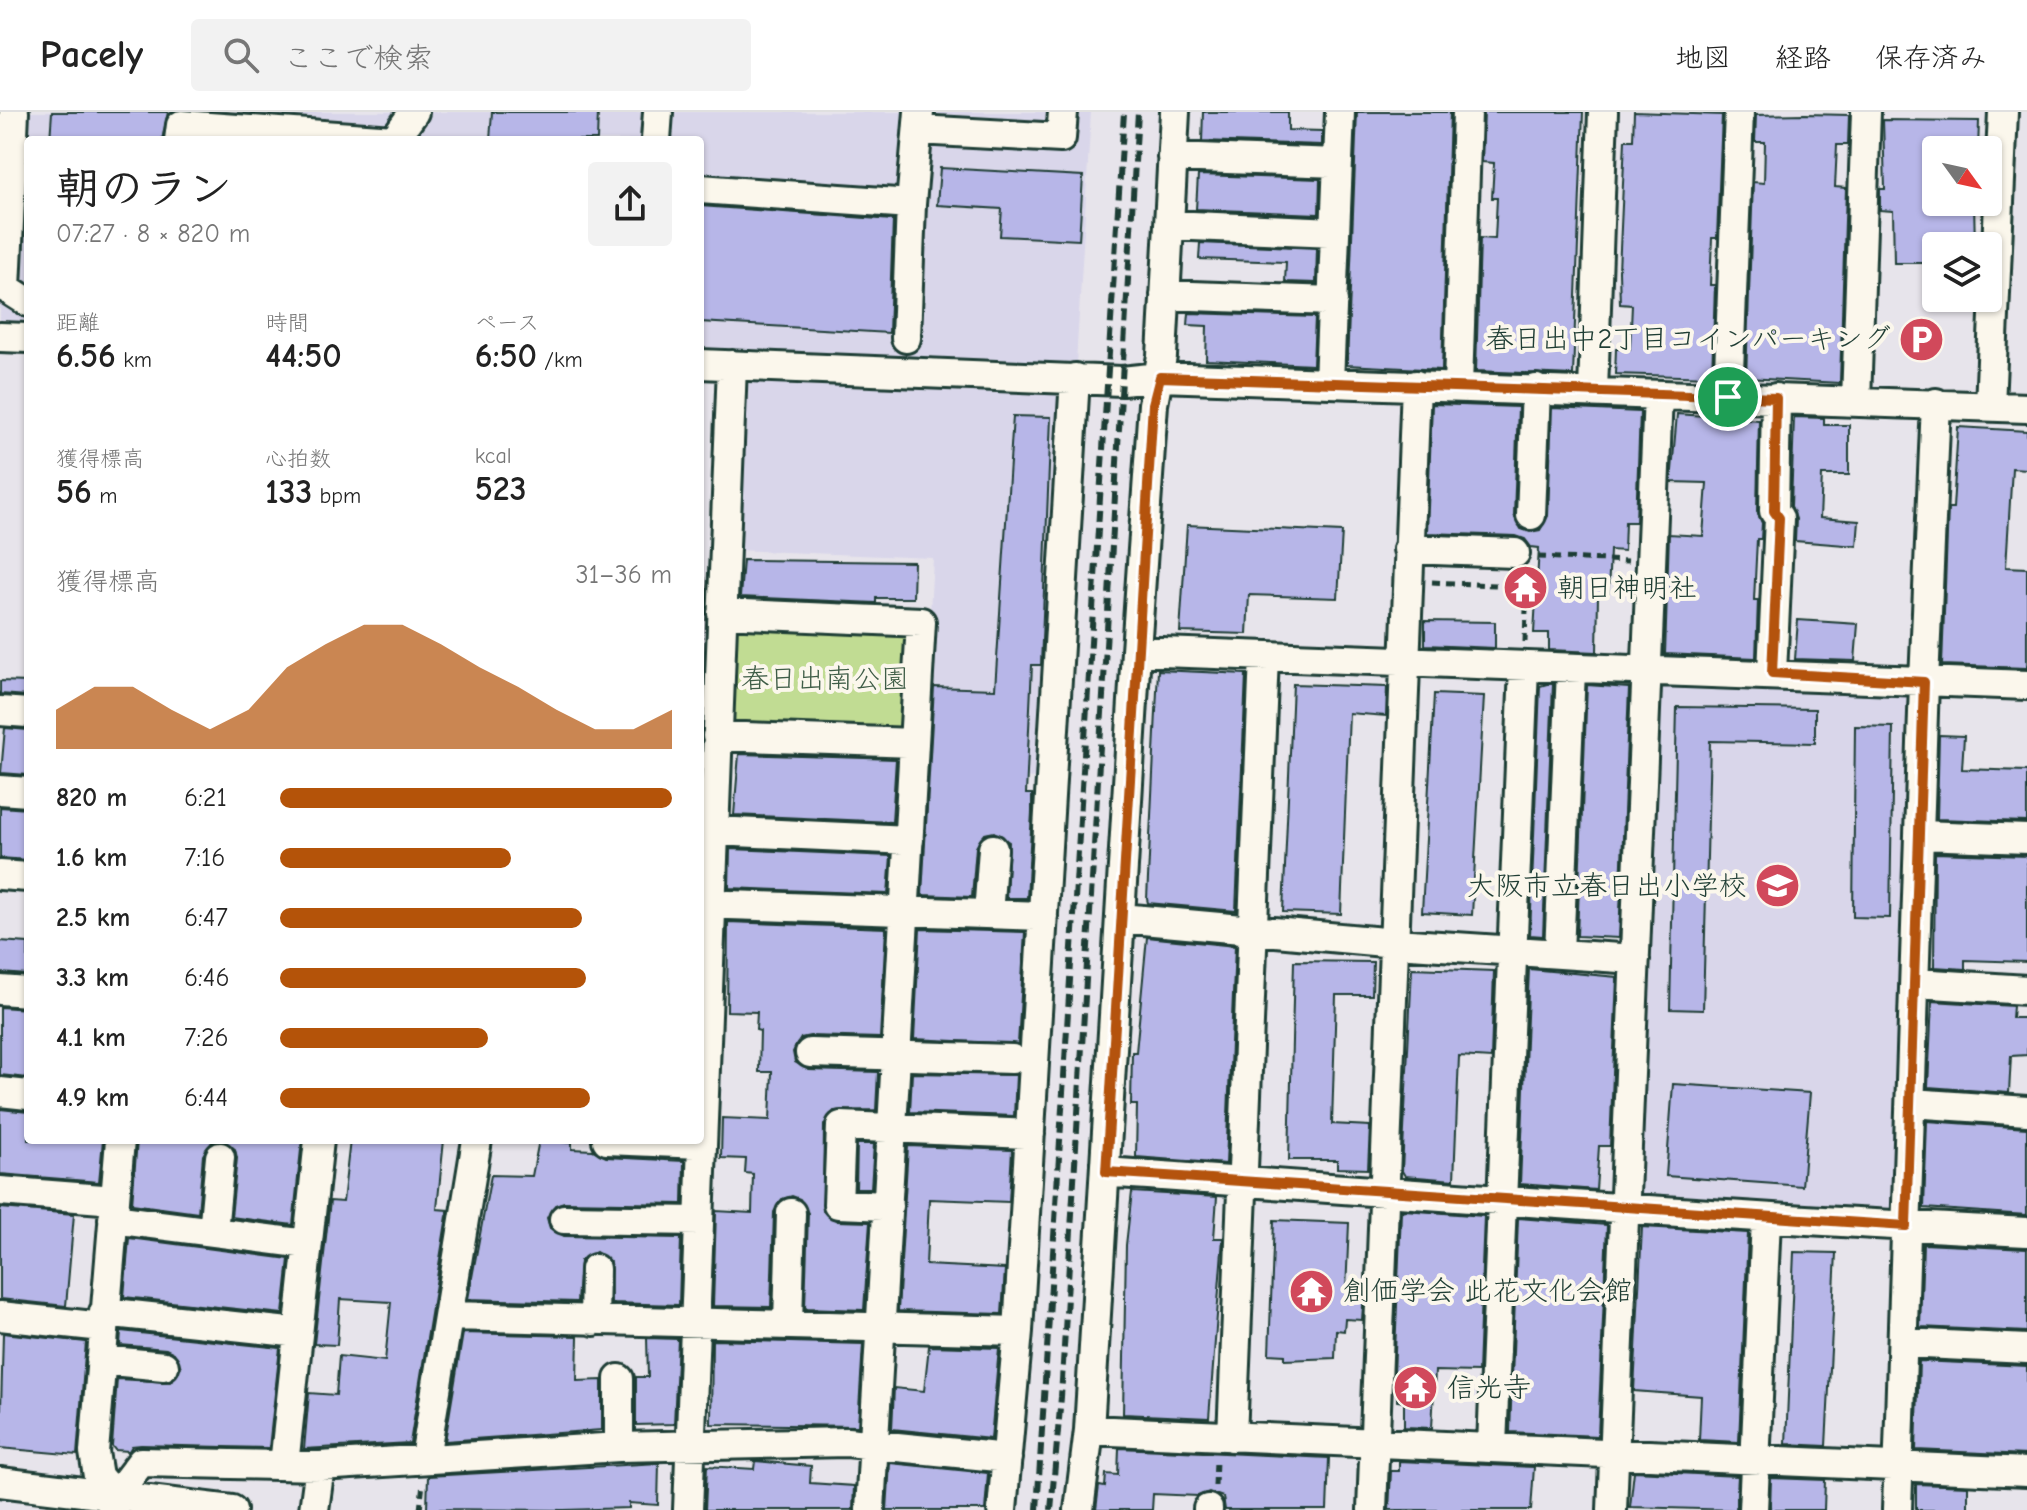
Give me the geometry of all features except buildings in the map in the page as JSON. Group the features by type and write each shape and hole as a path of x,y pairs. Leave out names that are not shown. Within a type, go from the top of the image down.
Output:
{"street":[{"path":"14,112 6,288 24,299"},
{"path":"397,136 414,112"},
{"path":"656,136 658,112"},
{"path":"906,338 911,204 918,121 1061,138 1063,112"},
{"path":"1079,1510 1089,1430 1136,651 1153,404 1160,377 1175,112"},
{"path":"1329,382 1340,112"},
{"path":"1458,386 1467,112"},
{"path":"1593,391 1603,112"},
{"path":"1728,397 1739,112"},
{"path":"1856,401 1866,112"},
{"path":"1990,406 2003,112"},
{"path":"188,126 335,136"},
{"path":"1172,157 1338,163"},
{"path":"704,189 911,204"},
{"path":"1169,225 1335,232"},
{"path":"1165,295 1333,301"},
{"path":"0,337 24,338"},
{"path":"704,364 1122,381 1160,377 1458,386 2027,408"},
{"path":"704,1001 705,904 714,831 711,749 722,613 732,365"},
{"path":"1002,1510 1018,1331 1075,378"},
{"path":"1372,1510 1416,385"},
{"path":"1531,515 1536,389"},
{"path":"1612,1510 1658,395"},
{"path":"1772,673 1779,518 1774,511 1776,398"},
{"path":"1897,1510 1936,403"},
{"path":"1408,549 1523,560"},
{"path":"722,613 921,622 870,1510"},
{"path":"1136,651 2027,685"},
{"path":"1224,1437 1243,1181 1264,656"},
{"path":"1492,1446 1524,667"},
{"path":"1559,953 1571,670"},
{"path":"0,711 24,713"},
{"path":"711,749 914,743"},
{"path":"0,790 24,792"},
{"path":"714,831 909,840"},
{"path":"1921,835 2027,839"},
{"path":"988,914 993,849"},
{"path":"0,875 24,877"},
{"path":"705,904 1043,916"},
{"path":"1121,918 1395,943 1635,959"},
{"path":"1916,983 2027,990"},
{"path":"0,990 24,992"},
{"path":"810,1053 1012,1059"},
{"path":"0,1092 24,1095"},
{"path":"1911,1103 2027,1111"},
{"path":"888,1206 838,1204 841,1126 1030,1134"},
{"path":"113,1503 98,1476 94,1452 120,1144"},
{"path":"284,1465 319,1144"},
{"path":"425,1458 476,1144"},
{"path":"688,1510 701,1144"},
{"path":"213,1232 220,1157"},
{"path":"1106,1172 1626,1206 1766,1219 2027,1232"},
{"path":"0,1191 114,1210 213,1232 307,1244"},
{"path":"788,1324 791,1213"},
{"path":"564,1219 699,1221"},
{"path":"1753,1510 1766,1219"},
{"path":"594,1321 595,1269"},
{"path":"0,1316 298,1333"},
{"path":"450,1316 1018,1331"},
{"path":"1904,1343 2027,1349"},
{"path":"101,1360 164,1366"},
{"path":"619,1379 619,1447"},
{"path":"1089,1430 2027,1472"},
{"path":"113,1503 141,1462 320,1466 690,1443 874,1444 1007,1458"},
{"path":"198,1506 202,1464"},
{"path":"314,1510 320,1466"},
{"path":"0,1482 113,1503 232,1510"}],"path":[{"path":"1524,667 1527,586 1523,560 1649,562"},
{"path":"1406,581 1535,587"},
{"path":"1208,1509 1214,1500 1224,1437"}],"shaded area":[{"path":"2,112 1091,112 1076,364 704,350 704,136 24,136 24,324 0,323"},
{"path":"749,376 1052,390 1059,398 1041,778 921,774 933,558 735,550 739,386"},
{"name":"大阪市立春日出小学校","path":"1666,684 1902,693 1911,701 1896,1202 1887,1214 1649,1198 1639,1191 1658,697"}],"green space":[{"name":"春日出南公園","path":"744,622 911,633 904,732 739,727 731,718 734,635"}],"railway":[{"path":"1037,1510 1124,112"},
{"path":"1051,1510 1061,1397 1138,112"}],"place":[{"name":"春日出中2丁目コインパーキング","path":"1922,339"},
{"name":"朝日神明社","path":"1526,588"},
{"name":"大阪市立春日出小学校","path":"1778,886"},
{"name":"創価学会 此花文化会館","path":"1312,1291"},
{"name":"信光寺","path":"1416,1388"}],"route":[{"path":"1160,377 1728,397 1776,398 1774,511 1779,518 1772,673 1924,682 1906,1226 1766,1219 1626,1206 1106,1172 1136,651 1153,404 1160,377"}]}
